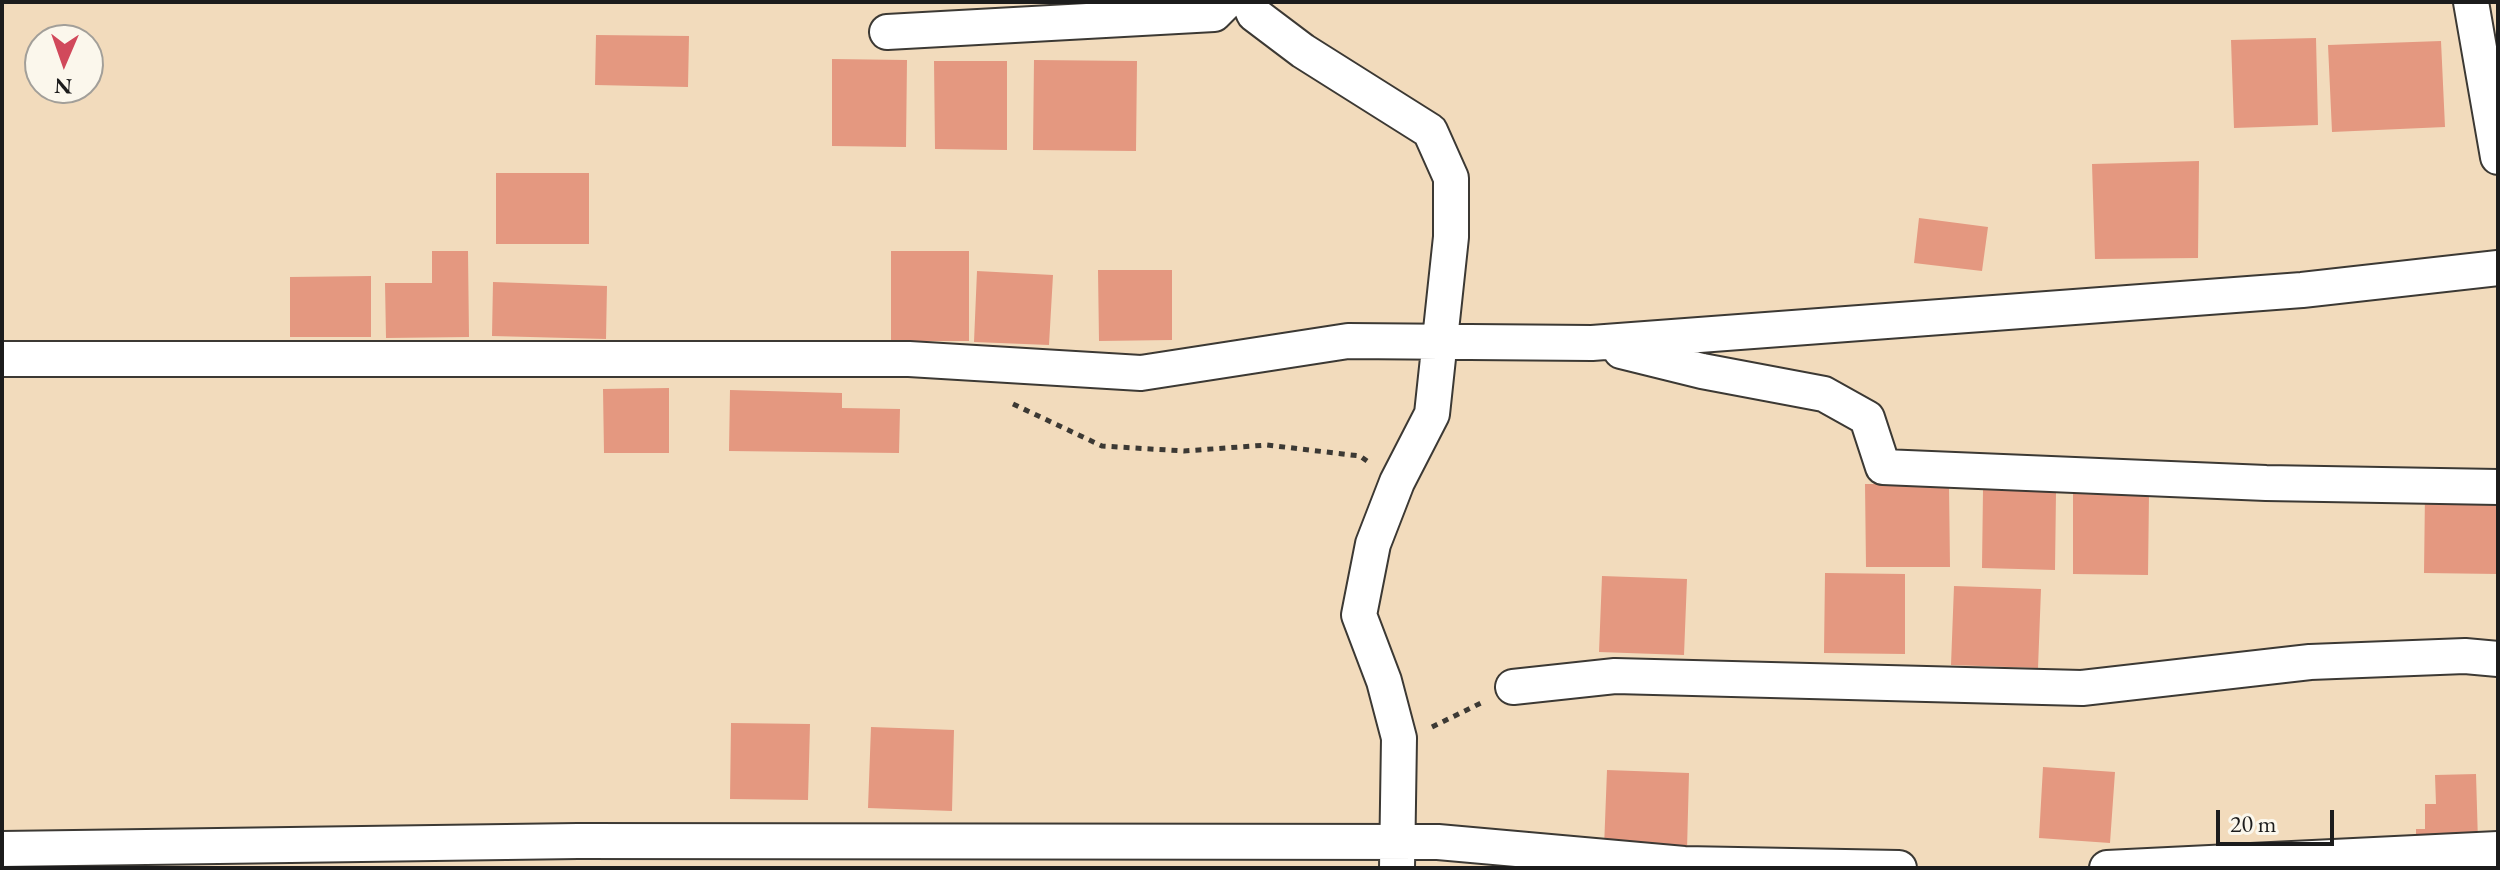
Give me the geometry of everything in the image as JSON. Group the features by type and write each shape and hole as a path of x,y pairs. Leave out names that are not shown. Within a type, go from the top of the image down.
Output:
{"street":[{"path":"887,32 1214,14 1226,2"},
{"path":"1249,2 1254,14 1303,51 1430,131 1451,178 1451,237 1432,414 1397,482 1373,544 1359,615 1384,681 1398,735 1398,855"},
{"path":"2471,2 2494,108 2498,157"},
{"path":"2,359 909,359 1141,373 1348,341 1592,343 2302,290 2498,268"},
{"path":"1592,343 1702,371 1824,394 1867,418 1883,467 2266,483 2498,487"},
{"path":"1513,687 1615,676 2082,688 2310,662 2465,656 2498,659"},
{"path":"2,849 593,841 1398,855 1453,843 1684,864 1899,868"},
{"path":"2107,868 2498,849"}],"path":[{"path":"1000,398 1102,446 1184,451 1267,445 1360,456 1397,482"},
{"path":"1398,735 1444,724 1513,687"}],"building":[{"path":"596,35 689,36 688,87 595,85"},
{"path":"2316,38 2318,125 2234,128 2231,40"},
{"path":"2441,41 2445,127 2332,132 2328,45"},
{"path":"832,59 907,60 906,147 832,146"},
{"path":"1034,60 1137,61 1136,151 1033,150"},
{"path":"934,61 1007,61 1007,150 935,149"},
{"path":"2199,161 2198,258 2095,259 2092,164"},
{"path":"496,173 589,173 589,244 496,244"},
{"path":"1919,218 1988,227 1982,271 1914,263"},
{"path":"432,251 468,251 469,337 386,338 385,283 432,283"},
{"path":"891,251 969,251 969,341 891,341"},
{"path":"1098,270 1172,270 1172,340 1099,341"},
{"path":"977,271 1053,275 1049,345 974,342"},
{"path":"371,276 371,337 290,337 290,277"},
{"path":"493,282 607,286 606,339 492,336"},
{"path":"669,388 669,453 604,453 603,389"},
{"path":"730,390 842,393 842,408 900,409 899,453 729,451"},
{"path":"1865,484 1949,484 1950,567 1866,567"},
{"path":"1983,490 2056,492 2055,570 1982,568"},
{"path":"2425,493 2498,494 2498,574 2424,573"},
{"path":"2073,494 2149,495 2148,575 2073,574"},
{"path":"1825,573 1905,574 1905,654 1824,653"},
{"path":"1602,576 1687,579 1684,655 1599,652"},
{"path":"1954,586 2041,589 2038,668 1951,665"},
{"path":"731,723 810,724 808,800 730,799"},
{"path":"871,727 954,730 952,811 868,808"},
{"path":"2043,767 2115,772 2110,843 2039,838"},
{"path":"1607,770 1689,773 1687,850 1604,848"},
{"path":"2476,774 2478,842 2416,843 2416,829 2425,829 2425,804 2436,804 2435,775"}]}
